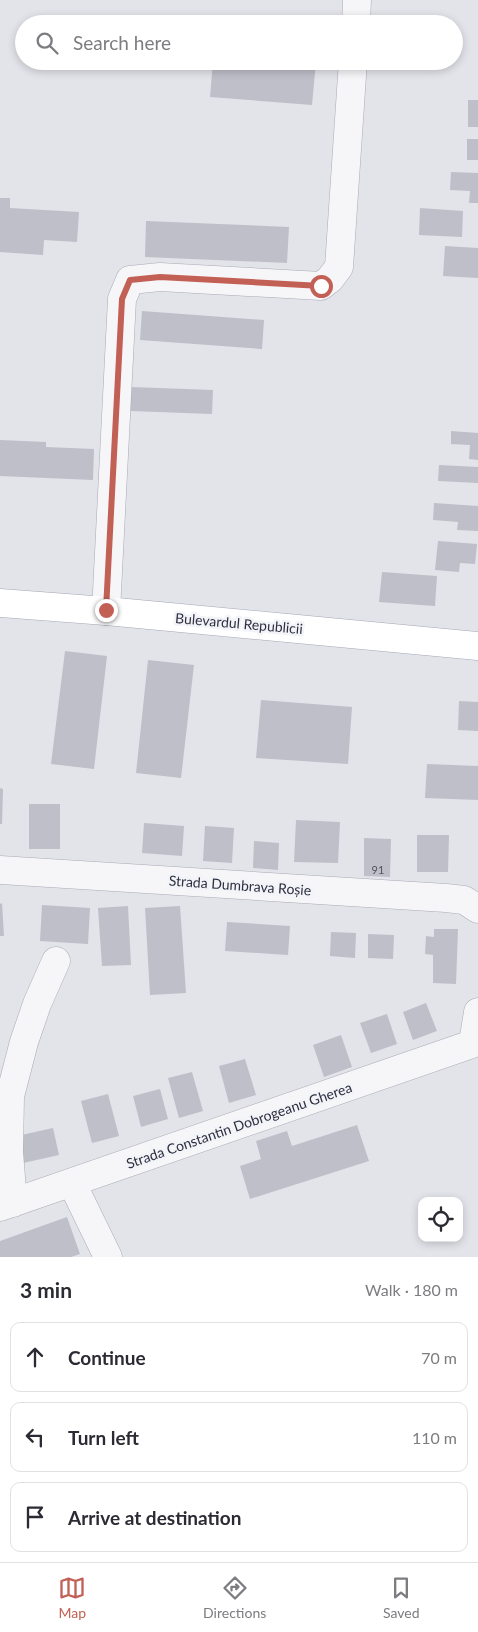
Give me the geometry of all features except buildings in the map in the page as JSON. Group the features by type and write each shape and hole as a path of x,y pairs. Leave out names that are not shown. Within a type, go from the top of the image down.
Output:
{"main road":[{"name":"Bulevardul Republicii","path":"0,603 106,610 478,646"}],"street":[{"path":"356,15 357,0"},
{"path":"106,610 122,299 130,280 160,277 321,286 330,279 339,267 352,70"},
{"name":"Strada Dumbrava Roșie","path":"0,870 446,898 464,900 478,909"},
{"path":"6,1205 10,1096 24,1042 37,1004 56,961"},
{"path":"476,1043 478,1012"},
{"name":"Strada Constantin Dobrogeanu Gherea","path":"6,1205 476,1043"},
{"path":"72,1183 108,1257"}],"route":[{"path":"106,610 122,299 130,280 160,277 321,286"}]}
